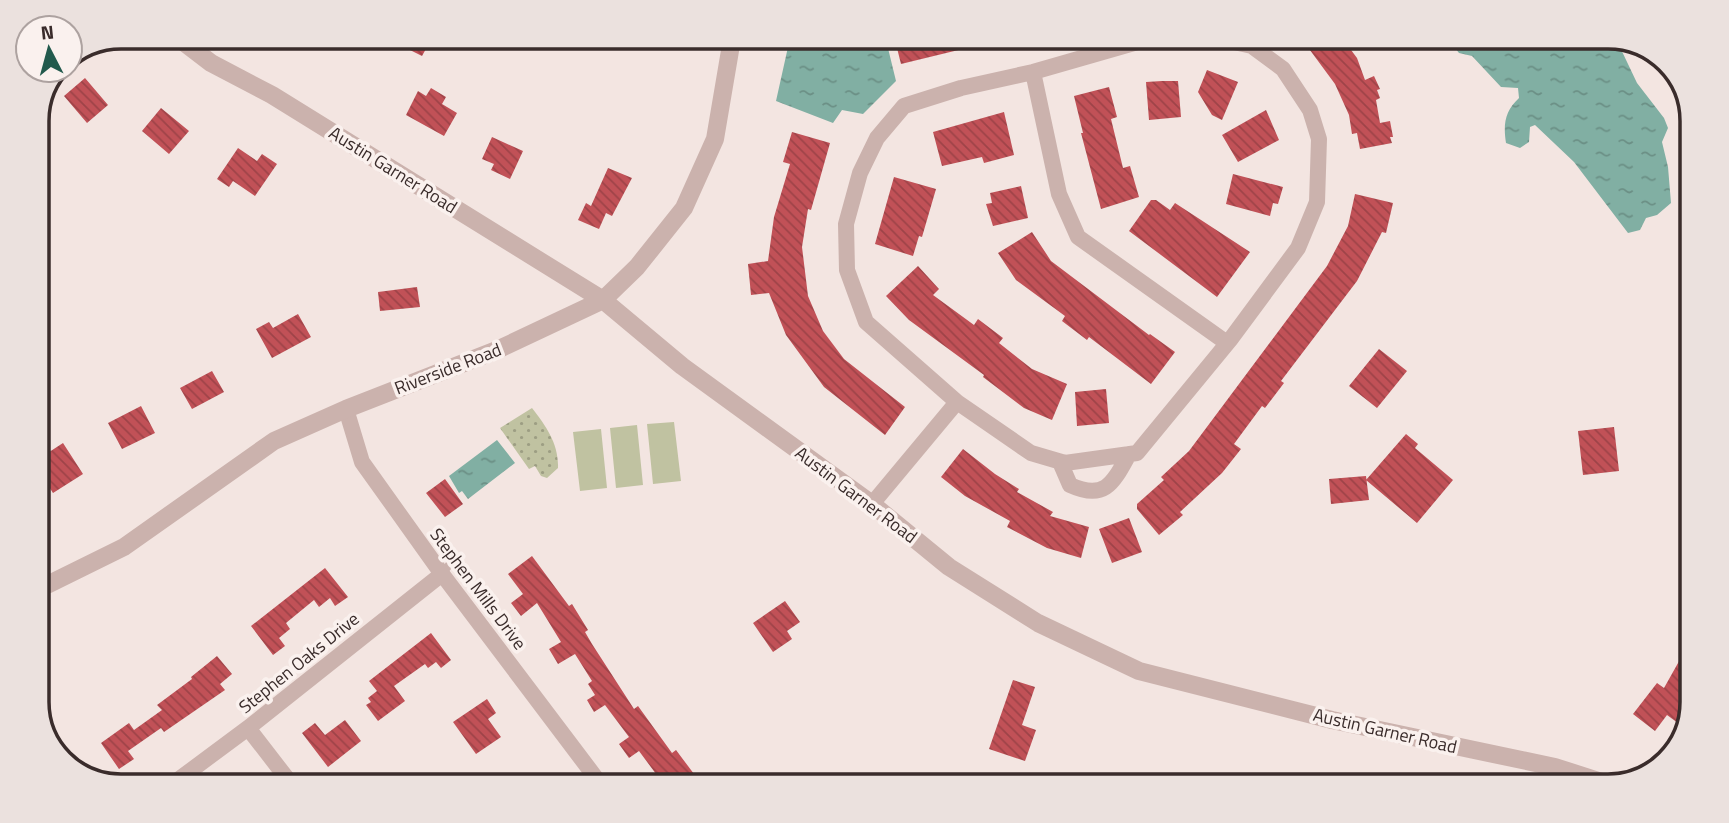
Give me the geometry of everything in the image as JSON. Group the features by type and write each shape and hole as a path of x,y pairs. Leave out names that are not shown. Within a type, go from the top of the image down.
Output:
{"street":[{"name":"Austin Garner Road","path":"193,49 211,63 272,95 603,300 682,366 872,504 949,566 1038,623 1139,671 1332,720 1555,767 1577,774"},
{"name":"Riverside Road","path":"49,581 124,547 274,441 346,409 497,350 603,300 637,267 684,208 715,139 730,49"},
{"path":"1114,49 961,88 904,106 877,138 871,150 860,173 846,224 846,270 866,322 957,402 1031,453 1065,463 1137,453 1227,343 1298,248 1317,202 1319,139 1310,110 1283,69 1256,49"},
{"path":"1032,72 1059,194 1078,237 1227,343"},
{"path":"872,504 957,402"},
{"name":"Stephen Mills Drive","path":"346,409 362,462 442,574 593,774"},
{"path":"1060,461 1070,485 1086,492 1106,488 1118,475 1129,454"},
{"name":"Stephen Oaks Drive","path":"186,774 442,574"},
{"path":"248,728 284,774"}],"lane":[{"path":"442,574 453,560"}],"green space":[{"path":"532,408 547,429 558,459 558,468 547,478 541,476 535,466 529,469 500,428"},
{"path":"674,422 681,481 653,484 647,424"},
{"path":"637,425 643,485 616,488 610,428"},
{"path":"601,429 607,488 580,491 573,432"}],"water":[{"path":"788,49 888,49 896,81 863,114 842,110 833,123 776,101"},
{"path":"1456,49 1621,50 1637,83 1664,118 1668,128 1662,142 1668,167 1671,203 1657,215 1646,218 1640,230 1628,233 1574,162 1535,125 1530,127 1529,142 1520,148 1506,143 1506,118 1519,98 1518,88 1501,87 1472,56 1459,53"},
{"path":"497,440 515,463 468,499 462,491 459,493 449,476"}],"building":[{"path":"408,49 426,49 422,56"},
{"path":"897,49 963,49 901,64"},
{"path":"1309,49 1350,49 1357,58 1365,80 1374,76 1380,89 1377,90 1380,98 1376,100 1380,123 1390,121 1392,143 1360,149 1357,133 1352,134 1349,115 1335,84"},
{"path":"1207,70 1238,82 1222,120 1212,115 1198,92"},
{"path":"84,79 108,105 87,123 64,96 78,84 84,84"},
{"path":"1178,81 1181,117 1149,120 1146,82"},
{"path":"1109,87 1117,117 1111,119 1123,168 1130,166 1139,197 1101,209 1074,96"},
{"path":"431,88 446,97 442,104 457,113 444,136 406,115 418,91 426,96"},
{"path":"161,108 189,131 169,154 142,131"},
{"path":"1266,110 1279,140 1238,162 1222,135"},
{"path":"1004,112 1014,155 984,163 982,157 942,166 933,132"},
{"path":"792,132 830,143 811,210 808,209 802,247 808,296 823,331 844,359 905,407 885,435 824,387 786,335 769,293 751,295 748,264 768,261 774,217 790,164 783,162"},
{"path":"492,137 523,151 510,179 491,170 494,164 482,159"},
{"path":"238,148 257,161 262,154 277,164 255,196 233,181 229,187 217,179"},
{"path":"608,168 632,178 612,216 606,213 599,229 578,220 586,203 591,206"},
{"path":"1233,174 1283,187 1278,204 1273,203 1270,216 1226,204"},
{"path":"894,177 936,189 922,237 919,236 913,256 875,244"},
{"path":"1021,186 1028,218 993,226 986,204 992,203 990,193"},
{"path":"1355,194 1393,203 1386,233 1382,232 1357,281 1281,381 1284,383 1265,408 1262,406 1234,444 1241,449 1222,473 1180,512 1183,515 1159,535 1137,509 1137,504 1164,480 1161,477 1189,451 1327,266 1348,226"},
{"path":"1151,200 1156,200 1170,210 1175,203 1250,252 1217,297 1129,231"},
{"path":"1032,232 1051,261 1175,352 1151,384 1089,337 1087,340 1062,321 1065,316 1016,280 998,253"},
{"path":"918,266 939,289 933,295 974,325 978,319 1003,338 999,343 1032,369 1067,384 1052,420 1024,408 909,320 886,296"},
{"path":"417,287 420,307 380,311 378,292"},
{"path":"298,314 311,337 272,358 256,329 269,322 273,328"},
{"path":"1379,349 1407,371 1377,408 1349,386"},
{"path":"212,371 224,392 192,409 180,388"},
{"path":"1106,389 1109,423 1077,426 1075,392"},
{"path":"141,406 155,433 122,449 108,423"},
{"path":"1614,427 1619,471 1583,475 1578,431"},
{"path":"1406,434 1418,444 1415,448 1453,480 1417,523 1366,480"},
{"path":"63,443 83,474 53,493 49,487 49,452"},
{"path":"963,449 1019,489 1017,492 1053,512 1050,516 1089,527 1081,558 1047,548 1007,527 1010,521 965,496 941,477"},
{"path":"1366,476 1369,500 1331,504 1329,479"},
{"path":"445,479 463,504 445,517 426,493"},
{"path":"1129,518 1142,552 1112,563 1099,529"},
{"path":"532,556 569,606 572,604 588,630 585,632 592,644 634,709 638,706 672,753 676,750 694,774 656,774 639,751 629,758 619,744 629,737 605,705 594,712 587,700 595,695 588,684 592,681 575,654 558,664 549,649 561,642 537,603 521,616 511,603 523,594 508,574"},
{"path":"325,568 348,597 335,606 330,598 319,607 314,600 286,623 290,629 279,638 285,646 273,655 251,626"},
{"path":"785,601 800,622 787,631 792,639 773,652 753,623"},
{"path":"431,633 451,660 441,668 436,662 428,668 425,664 394,686 405,701 378,721 366,705 371,702 368,698 377,691 369,681"},
{"path":"217,656 232,674 220,684 225,690 164,732 161,728 128,751 134,759 119,769 101,743 129,723 134,730 162,710 157,705"},
{"path":"1680,659 1679,716 1677,722 1667,715 1655,731 1633,714 1657,683 1664,688"},
{"path":"1013,680 1035,687 1022,725 1036,730 1025,761 989,749"},
{"path":"487,699 496,713 488,719 501,737 476,754 453,722"},
{"path":"345,720 361,741 328,767 302,733 315,723 325,735"}]}
